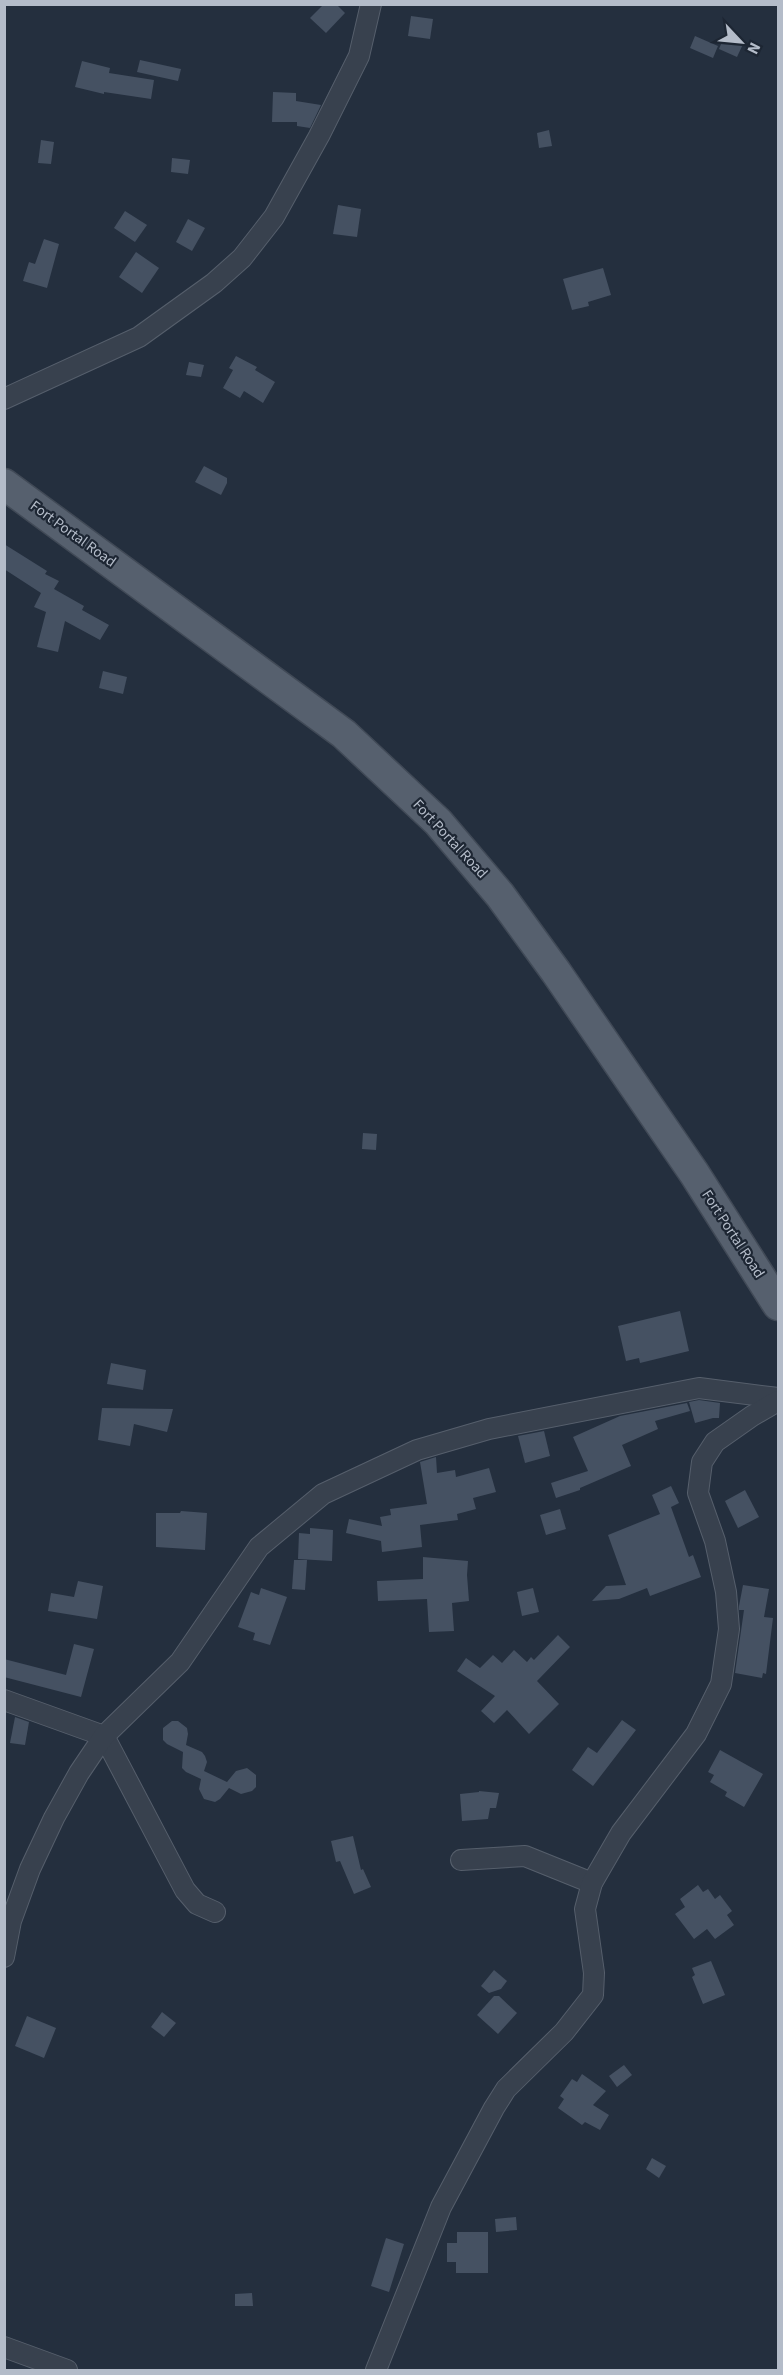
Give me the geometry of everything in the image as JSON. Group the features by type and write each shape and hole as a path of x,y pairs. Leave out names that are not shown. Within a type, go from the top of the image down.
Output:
{"main road":[{"name":"Fort Portal Road","path":"4,484 344,734 438,822 500,895 556,972 694,1173 778,1305"}],"street":[{"path":"4,399 139,337 214,283 242,258 274,217 319,136 359,56 371,4"},
{"path":"4,1957 11,1920 30,1869 79,1773 104,1736 180,1662 259,1547 323,1494 417,1450 500,1427 699,1388 778,1400"},
{"path":"376,2370 441,2207 494,2108 519,2074 564,2032 593,1995 594,1973 585,1909 592,1883 621,1833 696,1734 721,1684 729,1629 726,1593 715,1541 698,1493 702,1462 715,1442 778,1400"},
{"path":"4,1700 104,1736 185,1890 197,1904 215,1912"},
{"path":"461,1860 525,1856 592,1883"},
{"path":"4,2347 68,2370"}],"building":[{"path":"324,4 336,4 345,13 326,33 310,18"},
{"path":"411,16 433,19 430,39 408,36"},
{"path":"725,34 744,42 737,57 719,49"},
{"path":"695,36 718,46 713,58 690,48"},
{"path":"140,60 181,69 178,81 137,72"},
{"path":"82,61 110,68 109,73 154,80 151,99 104,92 104,94 75,87"},
{"path":"273,92 296,93 296,101 321,105 310,128 297,126 297,122 272,122"},
{"path":"549,130 552,146 539,148 537,133"},
{"path":"41,140 54,142 51,164 38,163"},
{"path":"172,158 190,160 188,174 171,172"},
{"path":"338,205 361,209 357,237 333,234"},
{"path":"125,211 147,225 135,242 114,228"},
{"path":"188,219 205,228 192,251 176,242"},
{"path":"44,239 59,244 47,288 23,281 29,262 35,264"},
{"path":"136,252 159,268 142,293 119,277"},
{"path":"603,268 611,295 588,302 589,306 572,310 563,279"},
{"path":"236,356 257,367 255,370 275,382 263,403 244,391 240,398 223,388 233,370 229,368"},
{"path":"189,362 204,365 201,377 186,375"},
{"path":"204,466 227,478 221,495 195,482"},
{"path":"4,544 47,571 45,574 59,581 54,589 84,606 82,610 109,625 100,640 65,621 58,652 37,647 46,612 34,607 41,593 4,569"},
{"path":"103,671 127,677 123,694 99,688"},
{"path":"363,1133 377,1134 376,1150 362,1149"},
{"path":"680,1311 689,1351 640,1363 639,1358 626,1361 618,1326"},
{"path":"111,1363 146,1370 143,1390 107,1384"},
{"path":"699,1400 720,1403 719,1418 695,1423 689,1402"},
{"path":"687,1403 690,1411 655,1421 658,1429 622,1445 631,1466 580,1488 580,1490 556,1498 551,1483 588,1471 573,1437 620,1416"},
{"path":"102,1408 173,1409 167,1432 134,1424 130,1446 98,1440"},
{"path":"544,1431 550,1456 525,1463 518,1436"},
{"path":"436,1457 437,1473 455,1470 456,1477 489,1468 496,1492 473,1498 476,1509 457,1514 458,1520 420,1525 422,1547 382,1552 381,1541 346,1533 349,1519 382,1526 380,1517 391,1515 390,1509 427,1504 420,1462"},
{"path":"671,1486 679,1503 671,1507 689,1557 693,1555 701,1577 650,1596 647,1588 619,1599 592,1601 606,1586 626,1585 608,1535 660,1514 652,1495"},
{"path":"745,1490 759,1517 738,1528 725,1501"},
{"path":"560,1509 566,1529 546,1535 540,1515"},
{"path":"181,1511 207,1513 205,1550 156,1547 156,1513 180,1513"},
{"path":"310,1528 333,1530 332,1561 298,1559 299,1533 310,1534"},
{"path":"423,1557 468,1561 469,1601 452,1603 454,1631 429,1632 427,1599 378,1601 377,1581 423,1579"},
{"path":"294,1560 307,1560 305,1590 292,1589"},
{"path":"78,1581 103,1586 97,1619 48,1611 51,1593 74,1597"},
{"path":"743,1585 769,1589 764,1617 773,1618 766,1674 763,1673 762,1678 735,1673 744,1610 739,1610"},
{"path":"261,1588 287,1597 270,1645 253,1640 255,1633 238,1627 251,1592 259,1595"},
{"path":"533,1588 539,1612 522,1616 517,1592"},
{"path":"558,1635 570,1647 537,1681 559,1704 529,1734 507,1710 494,1723 481,1711 495,1696 457,1671 466,1658 480,1668 493,1655 502,1663 514,1650 527,1662 531,1657 534,1660"},
{"path":"74,1644 94,1649 81,1697 4,1677 4,1659 66,1675"},
{"path":"15,1717 29,1722 25,1745 10,1743"},
{"path":"622,1720 636,1730 593,1786 572,1770 588,1747 597,1753"},
{"path":"172,1721 178,1721 187,1728 186,1745 202,1752 205,1756 207,1762 204,1771 227,1782 236,1771 247,1768 256,1775 256,1787 252,1791 241,1794 229,1788 215,1802 204,1799 199,1789 201,1779 182,1768 183,1752 163,1740 163,1728"},
{"path":"720,1750 763,1774 744,1807 725,1796 727,1792 710,1782 714,1775 708,1772"},
{"path":"479,1791 499,1793 496,1808 490,1808 488,1819 462,1821 460,1794"},
{"path":"353,1836 361,1870 363,1869 371,1887 354,1894 340,1861 336,1862 331,1841"},
{"path":"698,1885 703,1892 708,1889 715,1899 720,1895 732,1911 727,1915 734,1925 715,1939 707,1929 694,1939 675,1914 685,1907 680,1899"},
{"path":"711,1961 725,1995 703,2004 692,1977 695,1975 692,1968"},
{"path":"494,1970 507,1981 501,1989 489,1993 481,1986"},
{"path":"494,1996 499,1996 517,2013 498,2034 477,2015"},
{"path":"162,2012 176,2023 164,2037 151,2027"},
{"path":"27,2016 56,2028 44,2058 15,2046"},
{"path":"624,2065 632,2075 617,2087 609,2076"},
{"path":"582,2074 606,2091 593,2105 609,2115 600,2130 585,2122 582,2125 558,2108 564,2099 560,2096 572,2079 577,2082"},
{"path":"652,2158 666,2166 659,2178 646,2169"},
{"path":"516,2217 517,2230 496,2232 495,2219"},
{"path":"457,2232 488,2232 488,2273 456,2273 456,2262 447,2262 447,2243 457,2243"},
{"path":"386,2238 404,2244 389,2292 371,2286"},
{"path":"252,2293 253,2306 235,2306 235,2294"}]}
